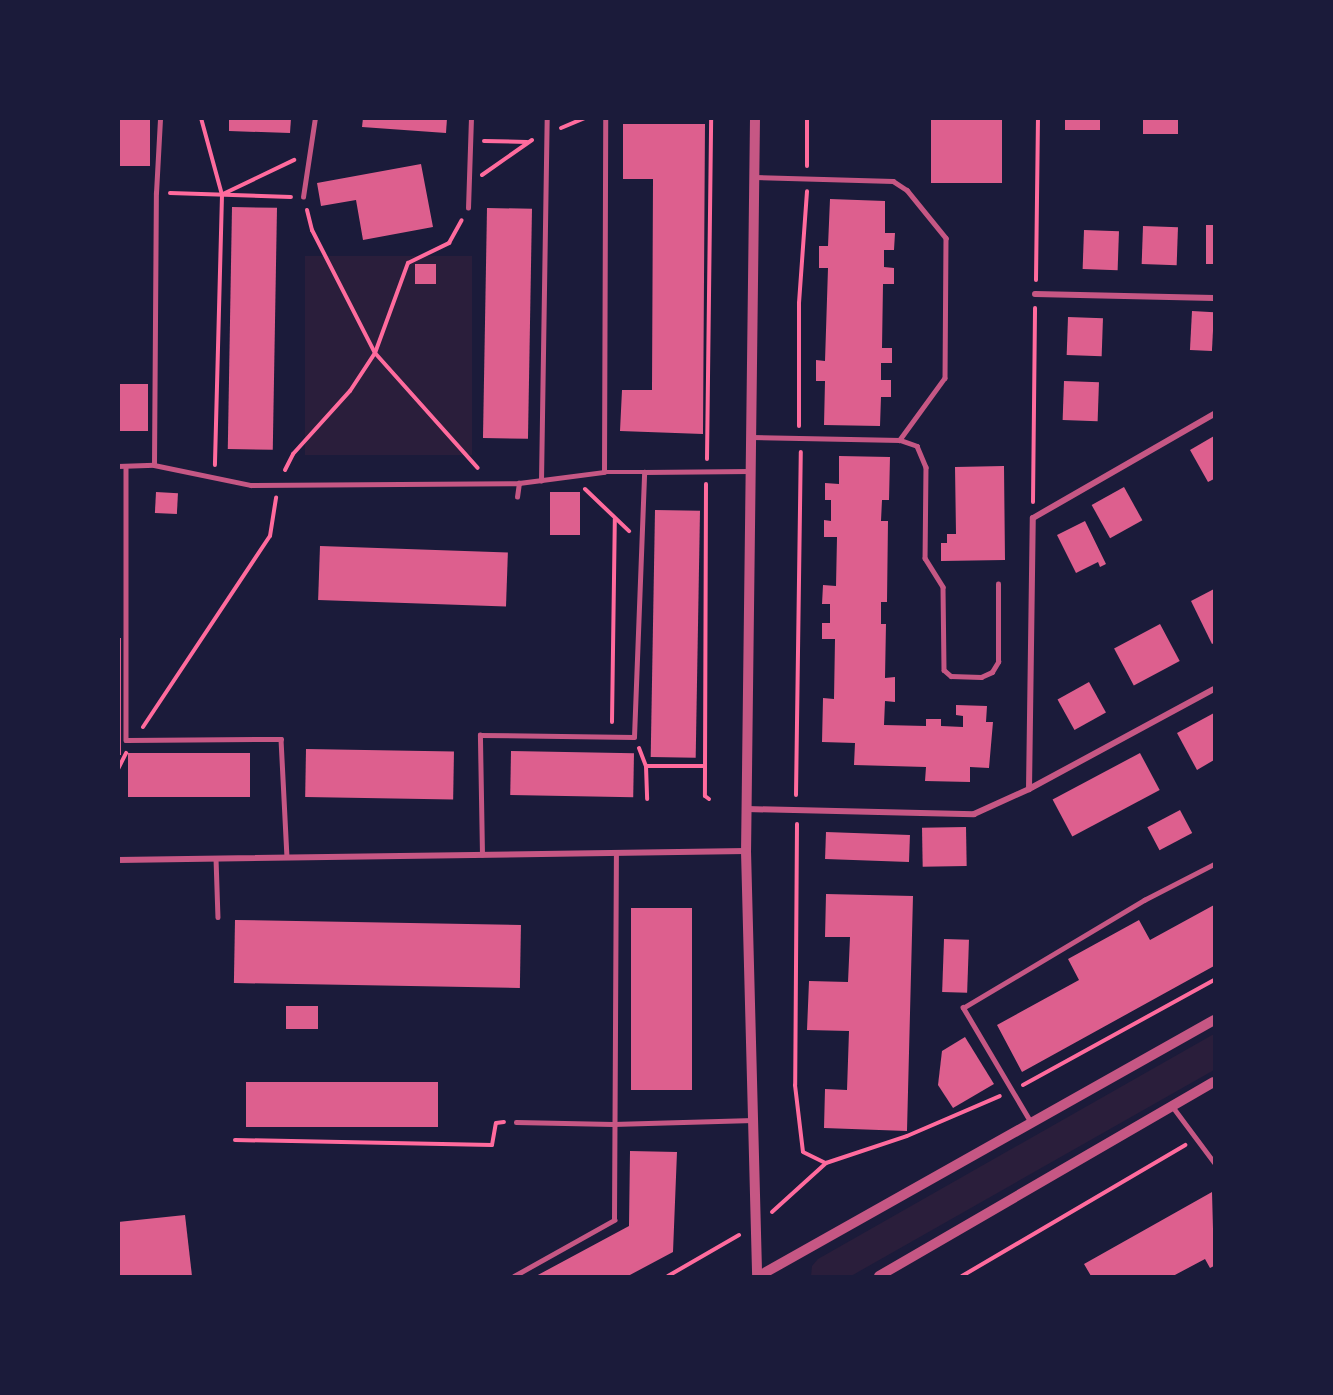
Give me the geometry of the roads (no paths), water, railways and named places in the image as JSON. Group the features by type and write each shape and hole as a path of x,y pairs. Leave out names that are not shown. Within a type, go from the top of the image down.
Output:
{"street":[{"path":"755,118 746,851 758,1276 1215,1020"},
{"path":"1035,294 1215,298"},
{"path":"1029,789 1033,518 1215,414"},
{"path":"747,809 974,814 1029,789 1215,689"},
{"path":"118,860 746,851"},
{"path":"879,1276 1215,1082"}],"lane":[{"path":"154,465 156,193 160,118"},
{"path":"303,197 315,118"},
{"path":"468,208 471,118"},
{"path":"541,481 547,118"},
{"path":"604,472 605,118"},
{"path":"755,177 893,181 907,190 946,238 945,378 900,440"},
{"path":"752,436 900,440 917,446 926,467 925,558 943,587 944,669 951,676 981,677 993,672 998,662 998,584"},
{"path":"118,466 154,465 251,485 519,483 604,472 751,471"},
{"path":"126,467 126,740 281,739 287,857"},
{"path":"482,855 480,735 634,737 644,472"},
{"path":"517,497 519,483"},
{"path":"513,1276 614,1220 616,853"},
{"path":"216,858 218,917"},
{"path":"1031,1124 963,1008 1144,900 1215,864"},
{"path":"1173,1107 1215,1162"},
{"path":"516,1122 613,1124 753,1120"}]}
